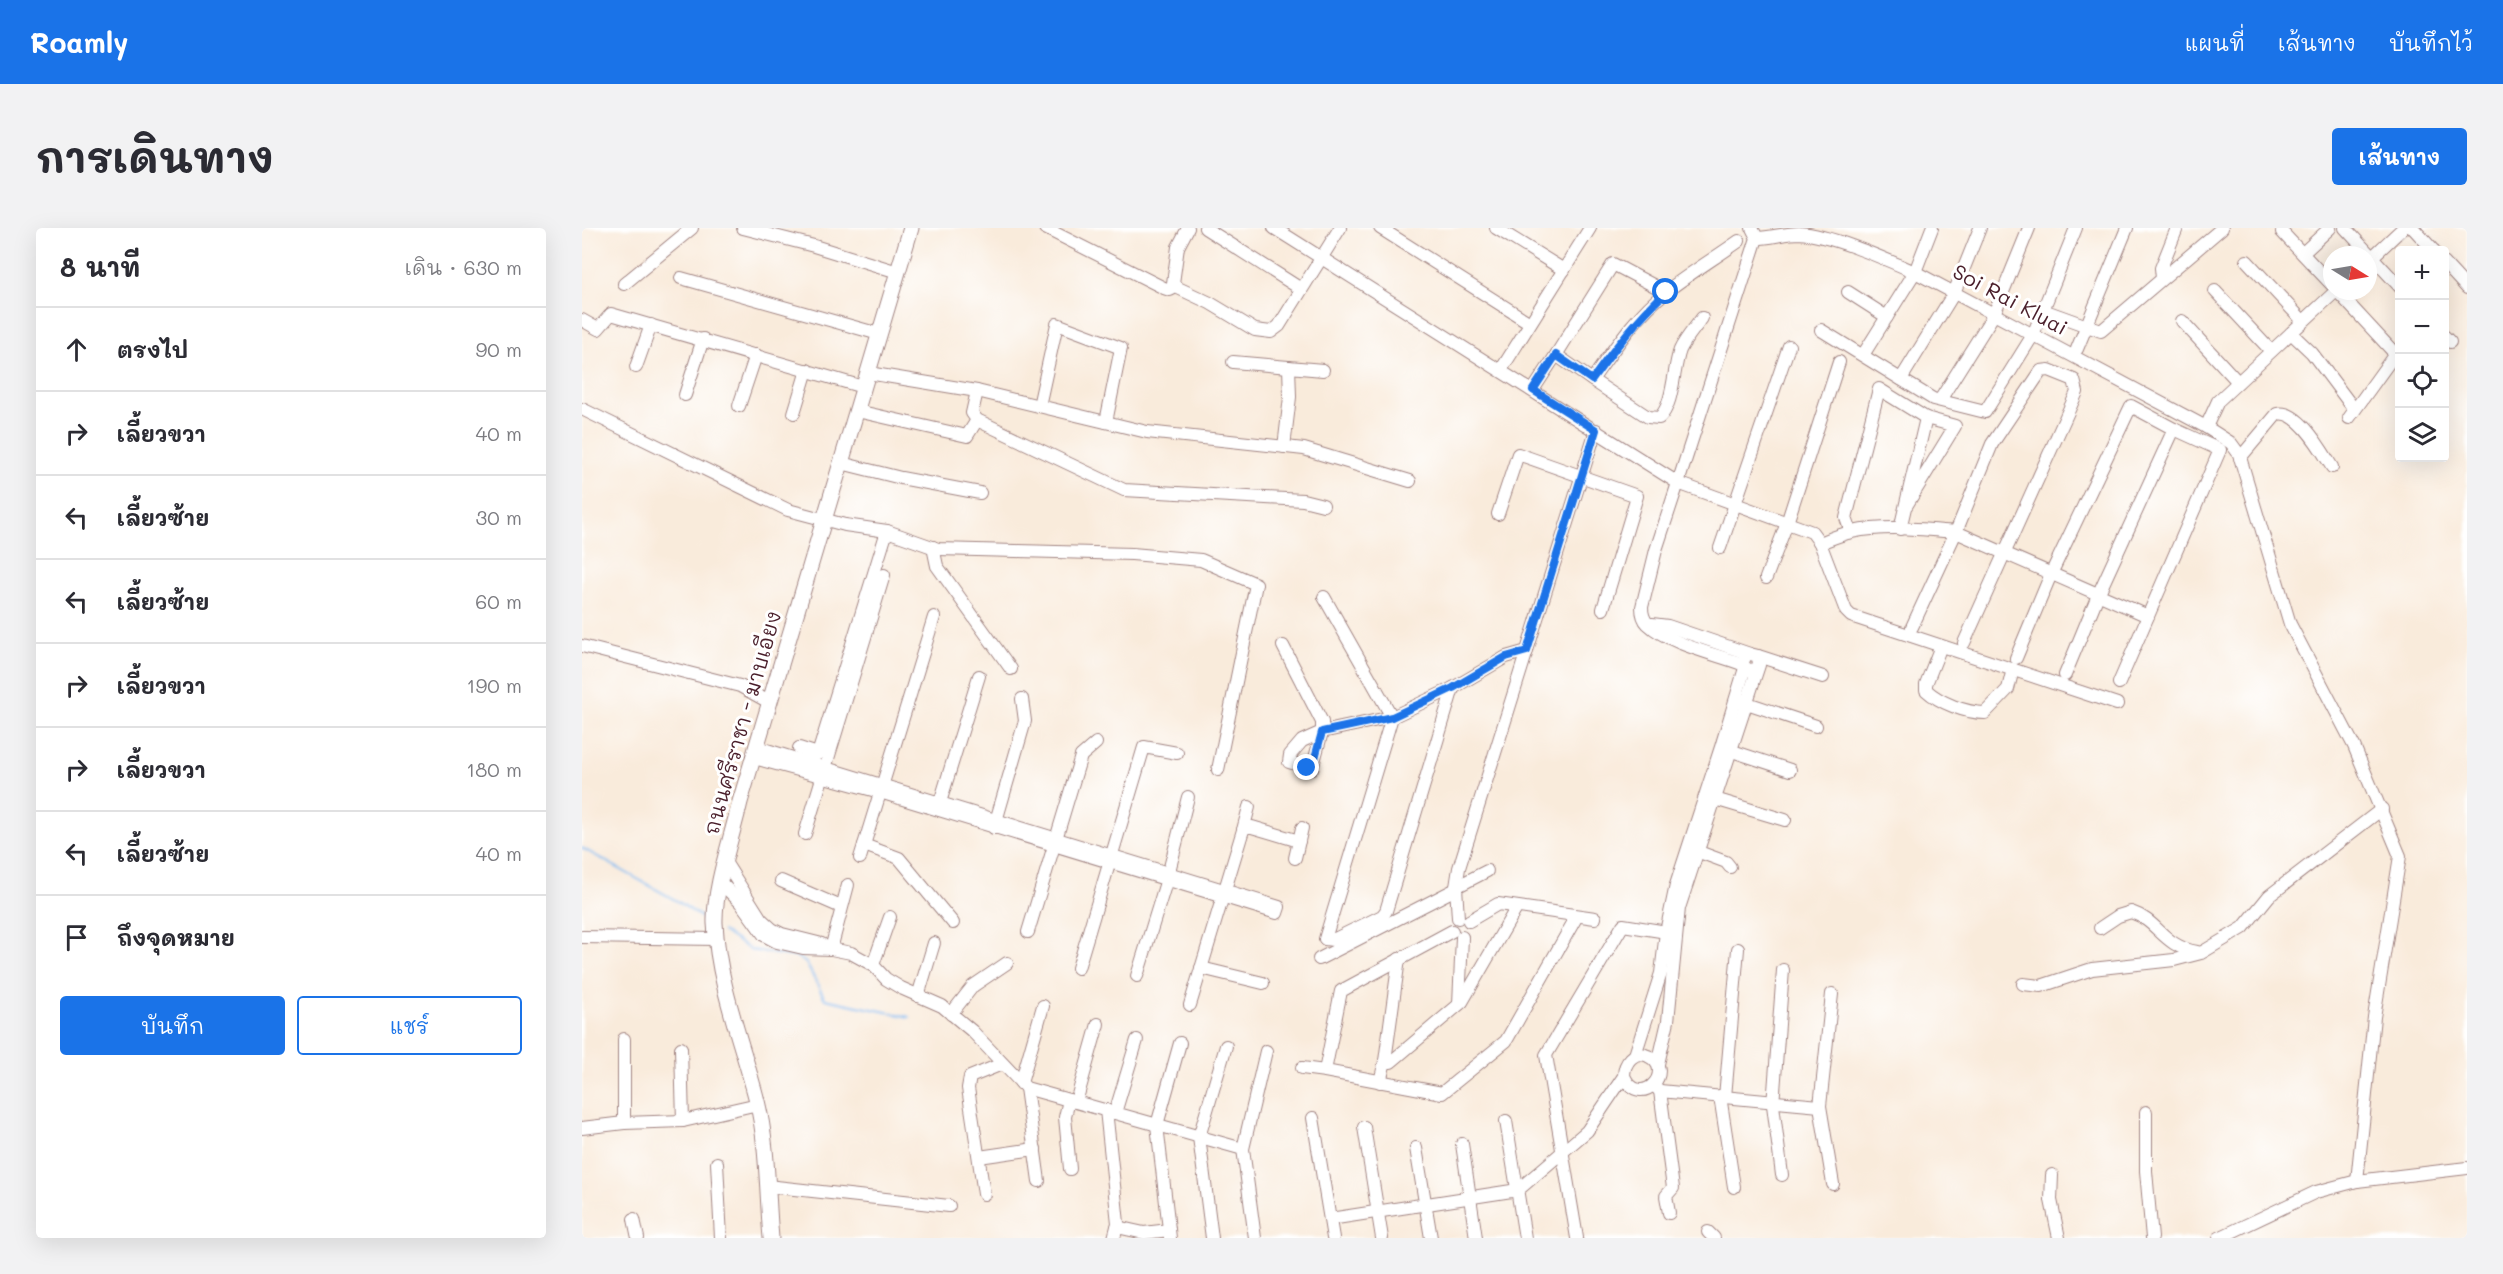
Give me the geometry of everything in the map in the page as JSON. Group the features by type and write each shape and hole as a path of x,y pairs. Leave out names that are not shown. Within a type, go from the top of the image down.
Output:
{"main road":[{"name":"ถนนศรีราชา - มาบเอียง","path":"771,1238 764,1141 757,1100 719,962 715,920 720,882 769,702 911,228"}],"street":[{"path":"624,284 692,228"},
{"path":"743,228 814,246 898,272"},
{"path":"1046,228 1164,288 1170,290 1176,287"},
{"path":"1188,228 1178,247 1173,283 1176,287 1210,303 1255,330 1267,332 1279,326 1340,228"},
{"path":"1205,228 1301,289"},
{"path":"1274,228 1678,483 1787,523 1818,539 1846,611 1851,616 1941,646 2014,664 2117,704"},
{"path":"1380,228 1530,323"},
{"path":"1496,228 1564,270"},
{"path":"1501,370 1590,228"},
{"path":"1863,356 1915,272 1932,228"},
{"path":"1901,379 1954,293 1980,228"},
{"path":"1940,400 1994,314 2029,228"},
{"path":"1821,330 1940,400 1985,412 2033,335 2076,228"},
{"path":"2077,349 2127,228"},
{"path":"2162,278 2161,268 2178,228"},
{"path":"2043,310 2101,331 2222,228"},
{"path":"2303,253 2330,228"},
{"path":"2345,228 2360,246"},
{"path":"2377,252 2403,228"},
{"path":"2413,228 2429,246"},
{"path":"2282,232 2323,275"},
{"path":"1754,233 1656,550 1642,607 1642,616 1648,624 1666,636 1750,662 1823,677"},
{"name":"Soi Rai Kluai","path":"1754,233 1800,233 1817,237 1877,255 1915,272 2206,427 2231,443 2240,458"},
{"path":"1592,380 1619,342 1646,310 1666,292 1739,241"},
{"path":"2247,261 2303,321"},
{"path":"1533,390 1613,264 1666,292"},
{"path":"2377,265 2395,282"},
{"path":"2449,268 2467,288"},
{"path":"681,278 879,334"},
{"path":"2215,291 2271,351"},
{"path":"1848,292 1887,317"},
{"path":"2206,427 2218,401 2326,300"},
{"path":"2344,300 2395,355"},
{"path":"582,320 598,329 611,314 807,370 866,380 977,392 1147,432 1304,449 1410,481"},
{"path":"1556,355 1648,417 1659,418 1664,414 1681,349 1702,318"},
{"path":"2182,321 2238,382"},
{"path":"1039,406 1057,324 1121,348 1106,422"},
{"path":"636,367 651,325"},
{"path":"2291,333 2312,353 2351,414 2395,359"},
{"path":"685,395 703,339"},
{"path":"1720,548 1789,346"},
{"path":"740,406 756,355"},
{"path":"1233,362 1323,370"},
{"path":"1766,578 1787,523 1839,362"},
{"path":"1284,447 1290,397 1289,367"},
{"path":"795,413 807,370"},
{"path":"1912,627 1956,532 1992,444 2041,371 2049,370 2074,381 2077,392 1964,643"},
{"path":"1850,528 1846,518 1879,389 1926,418 1955,426 1906,506"},
{"path":"977,392 972,413 977,420 1124,490 1303,500 1323,506"},
{"path":"1941,646 1926,684 1926,690 1941,700 1964,710 1985,713 2008,689 2014,664 2051,574 2131,406 2220,450 2119,683"},
{"path":"582,409 788,510 824,520 887,531 933,547 1132,554 1201,560 1256,584 1218,770"},
{"path":"856,411 967,436 977,420"},
{"path":"2332,466 2307,430 2289,414 2283,413 2277,414 2240,458 2290,624 2354,746 2397,847 2400,868 2374,1017 2357,1181"},
{"path":"1900,529 1926,418"},
{"path":"2065,675 2098,595 2174,429"},
{"path":"1464,920 1456,888 1459,868 1596,430"},
{"path":"1498,514 1518,454 1637,496 1603,609"},
{"path":"841,463 901,478 980,493"},
{"path":"1818,539 1850,528 1956,532 2148,616"},
{"path":"799,748 818,754 887,531"},
{"path":"933,547 937,566 1011,669"},
{"path":"805,834 822,772 884,575"},
{"path":"1324,597 1392,717 1325,939 1333,940 1382,916 1386,911 1453,688"},
{"path":"860,858 934,617"},
{"path":"582,646 740,686 769,702"},
{"path":"1283,646 1322,722 1322,732 1392,717 1453,688 1506,657 1527,651"},
{"path":"1635,1055 1661,973 1693,849 1741,701 1750,662"},
{"path":"938,806 979,676"},
{"path":"995,824 1025,722 1022,699"},
{"path":"1741,701 1816,726"},
{"path":"1028,932 1081,756 1096,743"},
{"path":"1078,968 1144,747 1177,753"},
{"path":"1726,749 1790,770"},
{"path":"756,753 1224,893"},
{"path":"1137,976 1168,876 1188,797"},
{"path":"1710,797 1785,820"},
{"path":"1190,1005 1249,807"},
{"path":"2023,984 2041,986 2092,969 2174,960 2201,952 2243,928 2269,896 2382,809"},
{"path":"1243,830 1247,826 1301,835 1295,858"},
{"path":"864,845 899,858 953,923"},
{"path":"1693,849 1726,862 1730,867"},
{"path":"725,862 762,919 772,929 782,934 818,942 831,949"},
{"path":"1319,959 1487,871"},
{"path":"780,881 841,907"},
{"path":"720,882 740,902 764,935 777,942 803,948 831,949 851,954 873,965 886,979 942,1006 972,1030 1023,1085 1243,1149"},
{"path":"831,949 848,885"},
{"path":"1459,1004 1457,934 1452,923 1464,920 1498,904 1595,918"},
{"path":"1385,1061 1390,1062 1459,1004 1517,907"},
{"path":"2100,928 2118,916 2130,912 2148,920 2160,934 2182,949 2201,952"},
{"path":"1302,1068 1442,1093 1506,1041 1576,916"},
{"path":"873,965 890,917"},
{"path":"1577,1238 1546,1055 1623,925 1671,933"},
{"path":"1669,1213 1666,1196 1673,1188 1656,1088 1658,1064 1668,1021 1671,933"},
{"path":"1324,1071 1341,991 1400,959 1457,934"},
{"path":"582,937 717,939"},
{"path":"918,996 934,943"},
{"path":"1734,1187 1722,1097 1738,949"},
{"path":"1380,1082 1400,959"},
{"path":"951,1014 974,986 1007,963"},
{"path":"1201,968 1263,983"},
{"path":"1782,1175 1773,1102 1784,970"},
{"path":"1832,994 1820,1106 1833,1184"},
{"path":"1039,1181 1023,1085 1043,1006"},
{"path":"1070,1169 1065,1117 1073,1101 1098,1024"},
{"path":"624,1039 624,1123"},
{"path":"1137,1040 1110,1112 1116,1232 1170,1234 1158,1125 1180,1043"},
{"path":"1212,1238 1199,1137 1226,1046"},
{"path":"681,1048 683,1121"},
{"path":"1255,1238 1243,1149 1266,1052"},
{"path":"1658,1064 1644,1054 1635,1055 1624,1067 1627,1084 1634,1089 1656,1088 1820,1106"},
{"path":"984,1194 968,1088 970,1077 1002,1064"},
{"path":"1330,1219 1518,1190 1587,1131 1624,1076"},
{"path":"582,1128 624,1123 683,1121 701,1116 719,1106 757,1100"},
{"path":"2146,1112 2146,1171 2152,1238"},
{"path":"1313,1118 1333,1238"},
{"path":"1506,1120 1525,1238"},
{"path":"1364,1127 1382,1238"},
{"path":"1462,1144 1476,1238"},
{"path":"1416,1148 1431,1238"},
{"path":"979,1157 1035,1149"},
{"path":"717,1163 721,1238"},
{"path":"2228,1236 2316,1192 2357,1181 2467,1168"},
{"path":"2052,1175 2050,1200 2059,1238"},
{"path":"767,1186 949,1206"},
{"path":"634,1219 638,1238"}],"waterway":[{"path":"582,848 677,901 710,923"},
{"path":"722,931 751,950 797,957 806,963 825,999 910,1017"}],"route":[{"path":"1307,768 1312,769 1322,732 1392,717 1453,688 1506,657 1527,651 1596,430 1533,390 1556,355 1592,380 1619,342 1646,310 1666,292"}]}
